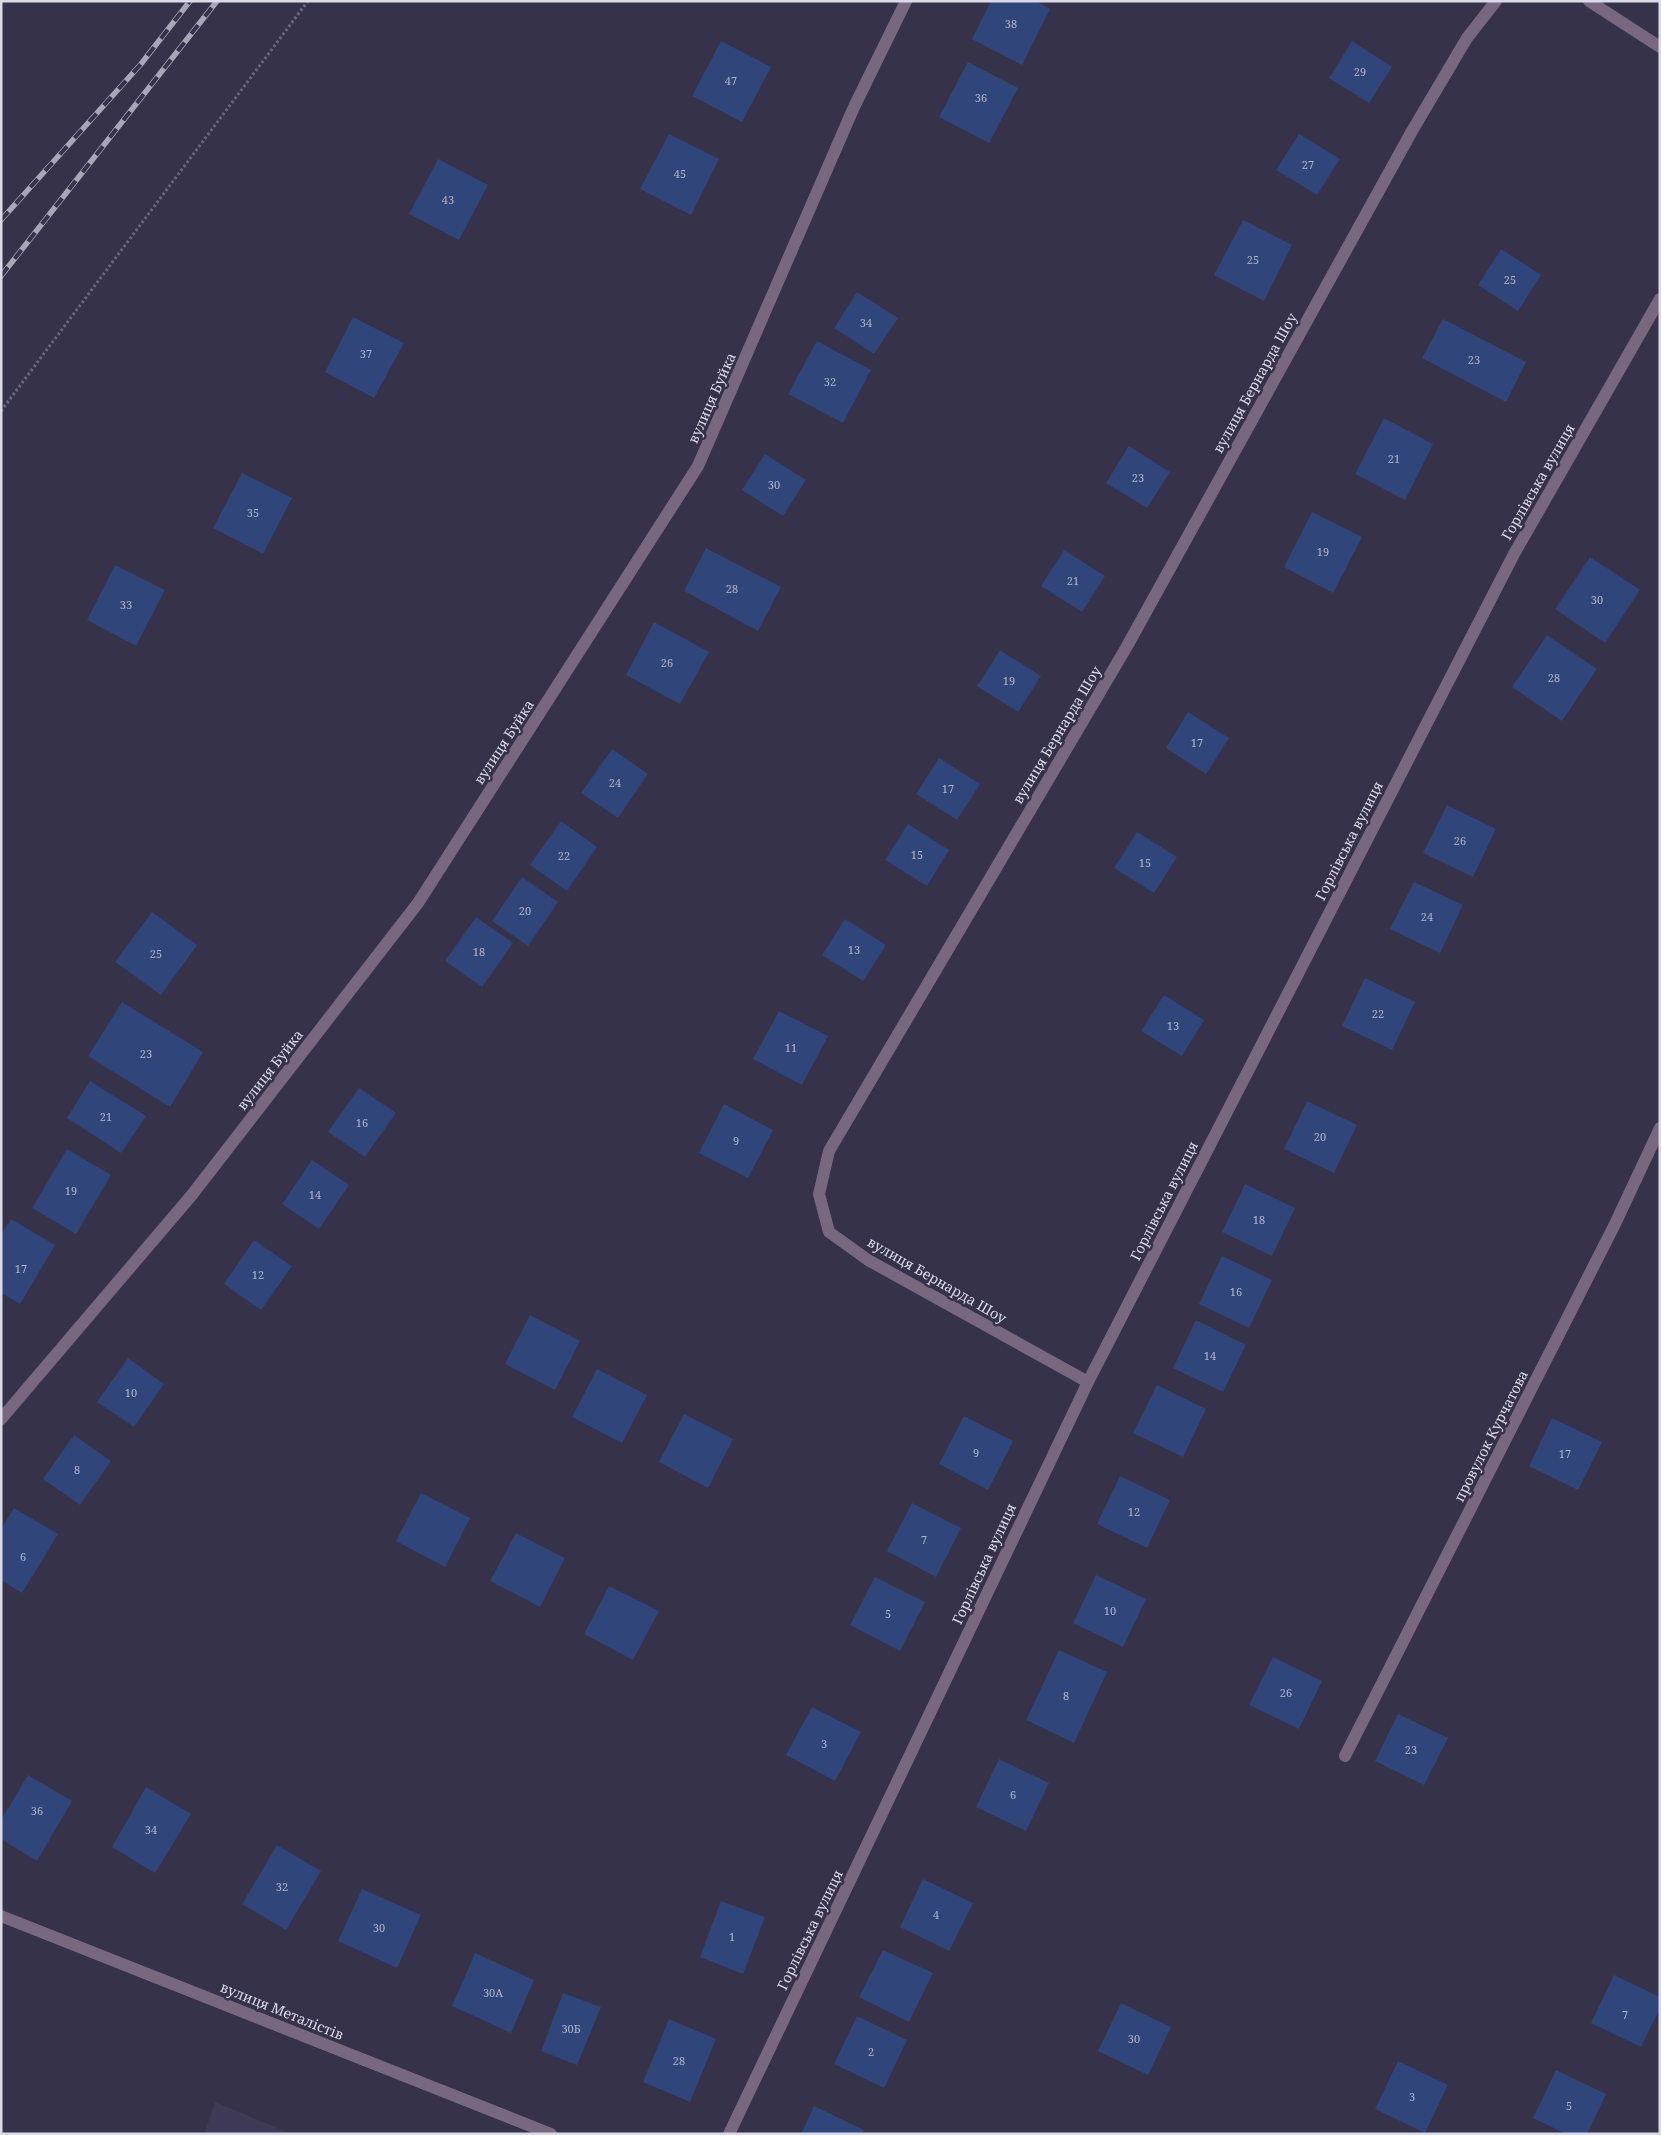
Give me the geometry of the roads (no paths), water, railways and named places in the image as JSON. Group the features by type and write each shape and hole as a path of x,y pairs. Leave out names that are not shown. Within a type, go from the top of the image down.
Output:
{"street":[{"name":"вулиця Буйка","path":"1,1420 191,1196 418,903 693,474 854,107 906,1"},
{"name":"вулиця Бернарда Шоу","path":"1088,1382 868,1260 829,1232 819,1194 828,1151 1126,648 1412,131 1467,38 1496,1"},
{"path":"1589,1 1660,47"},
{"name":"Горлівська вулиця","path":"728,2134 1088,1382 1514,554 1660,300"},
{"name":"провулок Курчатова","path":"1345,1756 1615,1224 1660,1128"},
{"name":"вулиця Металістів","path":"1,1916 551,2134"}],"railway":[{"path":"1,220 141,64 190,1"},
{"path":"1,276 217,1"}]}
